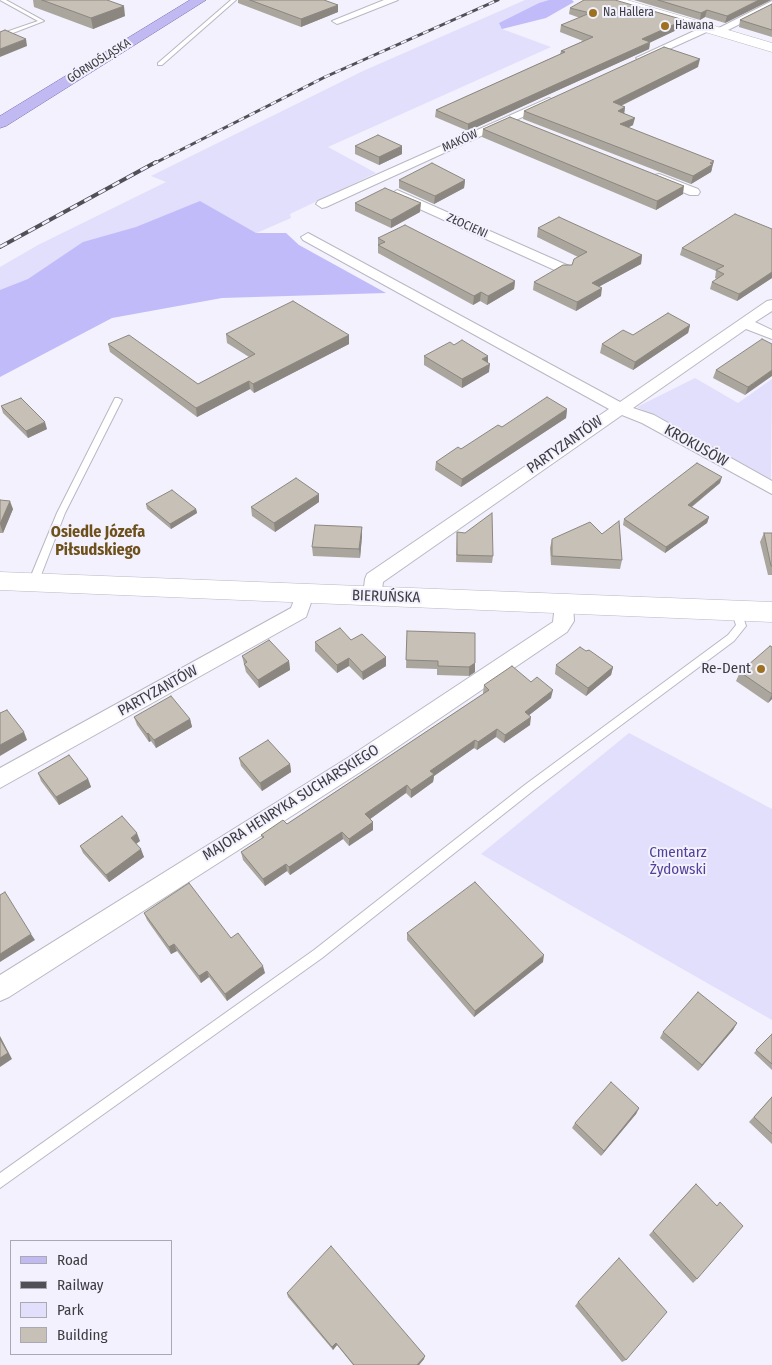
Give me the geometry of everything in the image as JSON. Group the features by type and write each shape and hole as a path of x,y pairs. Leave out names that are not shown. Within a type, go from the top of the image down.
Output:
{"main road":[{"name":"GÓRNOŚLĄSKA","path":"0,106 175,0"},
{"name":"GÓRNOŚLĄSKA","path":"0,123 199,0"}],"street":[{"path":"337,21 393,0"},
{"path":"613,0 772,48"},
{"path":"626,65 772,4"},
{"name":"MAKÓW","path":"322,204 563,94"},
{"path":"509,120 527,127"},
{"path":"648,174 694,192"},
{"name":"ZŁOCIENI","path":"370,182 564,269"},
{"path":"308,237 619,408"},
{"name":"PARTYZANTÓW","path":"372,596 374,579 772,304"},
{"path":"744,323 772,336"},
{"name":"KROKUSÓW","path":"619,408 648,420 772,488"},
{"name":"BIERUŃSKA","path":"0,581 772,612"},
{"name":"PARTYZANTÓW","path":"0,779 299,612 305,594"},
{"name":"MAJORA HENRYKA SUCHARSKIEGO","path":"0,989 357,763 560,627 564,621 564,604"}],"lane":[{"path":"0,36 42,21 2,0"},
{"path":"160,64 234,0"},
{"path":"33,583 60,513 118,400"},
{"path":"0,1181 318,954 530,787 731,638 741,626 736,610"}],"green space":[{"path":"525,0 564,0 502,29 551,47 328,147 376,173 290,214 291,218 0,345 0,267 38,245 166,182 151,176 363,71"},
{"path":"695,378 738,403 772,379 771,479 637,407"},
{"name":"Cmentarz Żydowski","path":"629,733 772,809 772,1020 481,854"}],"shaded area":[{"path":"549,0 572,0 574,2 546,18 502,29 499,23"},
{"path":"200,201 256,233 286,233 299,245 386,293 222,298 112,318 0,377 0,290 28,279 83,242 136,227"}],"building":[{"path":"42,0 107,0 124,6 91,18"},
{"path":"250,0 324,0 338,5 301,19"},
{"path":"584,0 615,0 684,20 642,39 650,42 468,124 436,110 565,52 561,51 593,37 561,25 590,13 570,8"},
{"path":"658,0 759,0 727,16 707,10 701,13"},
{"path":"772,4 772,30 740,20"},
{"path":"5,30 26,39 0,49 0,32"},
{"path":"664,47 700,59 613,102 625,107 618,111 635,118 620,124 714,161 710,163 713,164 693,176 524,111"},
{"path":"510,117 684,186 657,201 483,129"},
{"path":"378,135 402,146 379,157 355,146"},
{"path":"432,163 465,180 435,196 399,180"},
{"path":"385,188 421,203 391,220 355,203"},
{"path":"735,214 772,229 772,272 739,294 712,282 724,274 716,270 724,266 682,248"},
{"path":"559,217 642,255 592,283 602,288 577,302 534,282 563,265 572,265 574,259 587,252 538,228"},
{"path":"405,225 515,281 488,296 481,292 474,296 378,245 385,242 378,238"},
{"path":"293,301 349,335 253,384 249,381 196,408 108,344 129,335 198,384 255,354 226,334"},
{"path":"668,313 690,325 635,362 602,344 623,330 633,335"},
{"path":"762,339 772,344 772,370 748,387 716,370"},
{"path":"462,340 488,356 482,359 490,364 462,379 424,356 450,342 454,345"},
{"path":"547,397 567,409 462,479 436,462 458,447 461,449 498,425 502,427"},
{"path":"21,398 45,422 26,431 1,406"},
{"path":"697,463 722,477 688,505 709,517 666,547 624,519"},
{"path":"296,478 319,494 274,523 251,507"},
{"path":"172,490 196,509 170,524 146,504"},
{"path":"0,500 10,501 0,524"},
{"path":"492,513 493,556 457,555 457,532 465,533"},
{"path":"619,521 622,560 552,556 552,539 590,522 602,534"},
{"path":"315,525 362,527 359,549 312,547"},
{"path":"764,533 772,533 772,566 771,566"},
{"path":"340,628 351,640 362,634 386,657 362,672 349,658 337,665 315,642"},
{"path":"407,631 475,633 475,663 469,667 438,666 438,661 406,660"},
{"path":"269,640 289,661 258,680 244,664 247,662 242,656"},
{"name":"Re-Dent","path":"770,646 772,647 772,694 740,672"},
{"path":"580,647 586,651 589,650 613,667 588,688 556,665"},
{"path":"512,666 531,682 537,677 553,690 525,712 531,717 505,735 497,729 478,742 475,740 430,771 434,774 411,790 407,785 365,814 373,822 349,839 342,832 289,867 286,864 263,879 241,852 264,837 261,835 283,820 287,824 489,690 484,685"},
{"path":"171,696 190,719 154,740 134,717"},
{"path":"7,710 24,732 0,745 0,713"},
{"path":"268,740 290,764 260,783 239,758"},
{"path":"69,755 88,779 56,797 38,773"},
{"path":"122,816 137,833 131,838 141,849 106,875 80,846"},
{"path":"475,882 544,955 475,1011 407,933"},
{"path":"189,883 231,938 238,933 263,966 225,994 207,971 199,976 174,944 169,947 144,913"},
{"path":"5,892 31,934 0,954 0,895"},
{"path":"698,992 737,1023 702,1065 663,1032"},
{"path":"772,1034 772,1064 756,1050"},
{"path":"0,1039 8,1053 0,1058"},
{"path":"611,1082 639,1108 604,1151 575,1123"},
{"path":"772,1097 772,1134 754,1117"},
{"path":"696,1184 717,1206 720,1202 743,1226 697,1279 653,1231"},
{"path":"331,1246 425,1356 417,1365 354,1365 336,1343 332,1347 287,1293"},
{"path":"619,1258 667,1312 626,1360 578,1302"}],"railway":[{"path":"153,164 325,77 498,0"},
{"path":"0,247 156,162"}],"place":[{"name":"Na Hallera","path":"593,13"},
{"name":"Hawana","path":"665,26"},
{"name":"Re-Dent","path":"761,669"}],"district":[{"name":"Osiedle Józefa Piłsudskiego","path":"98,542"}]}
